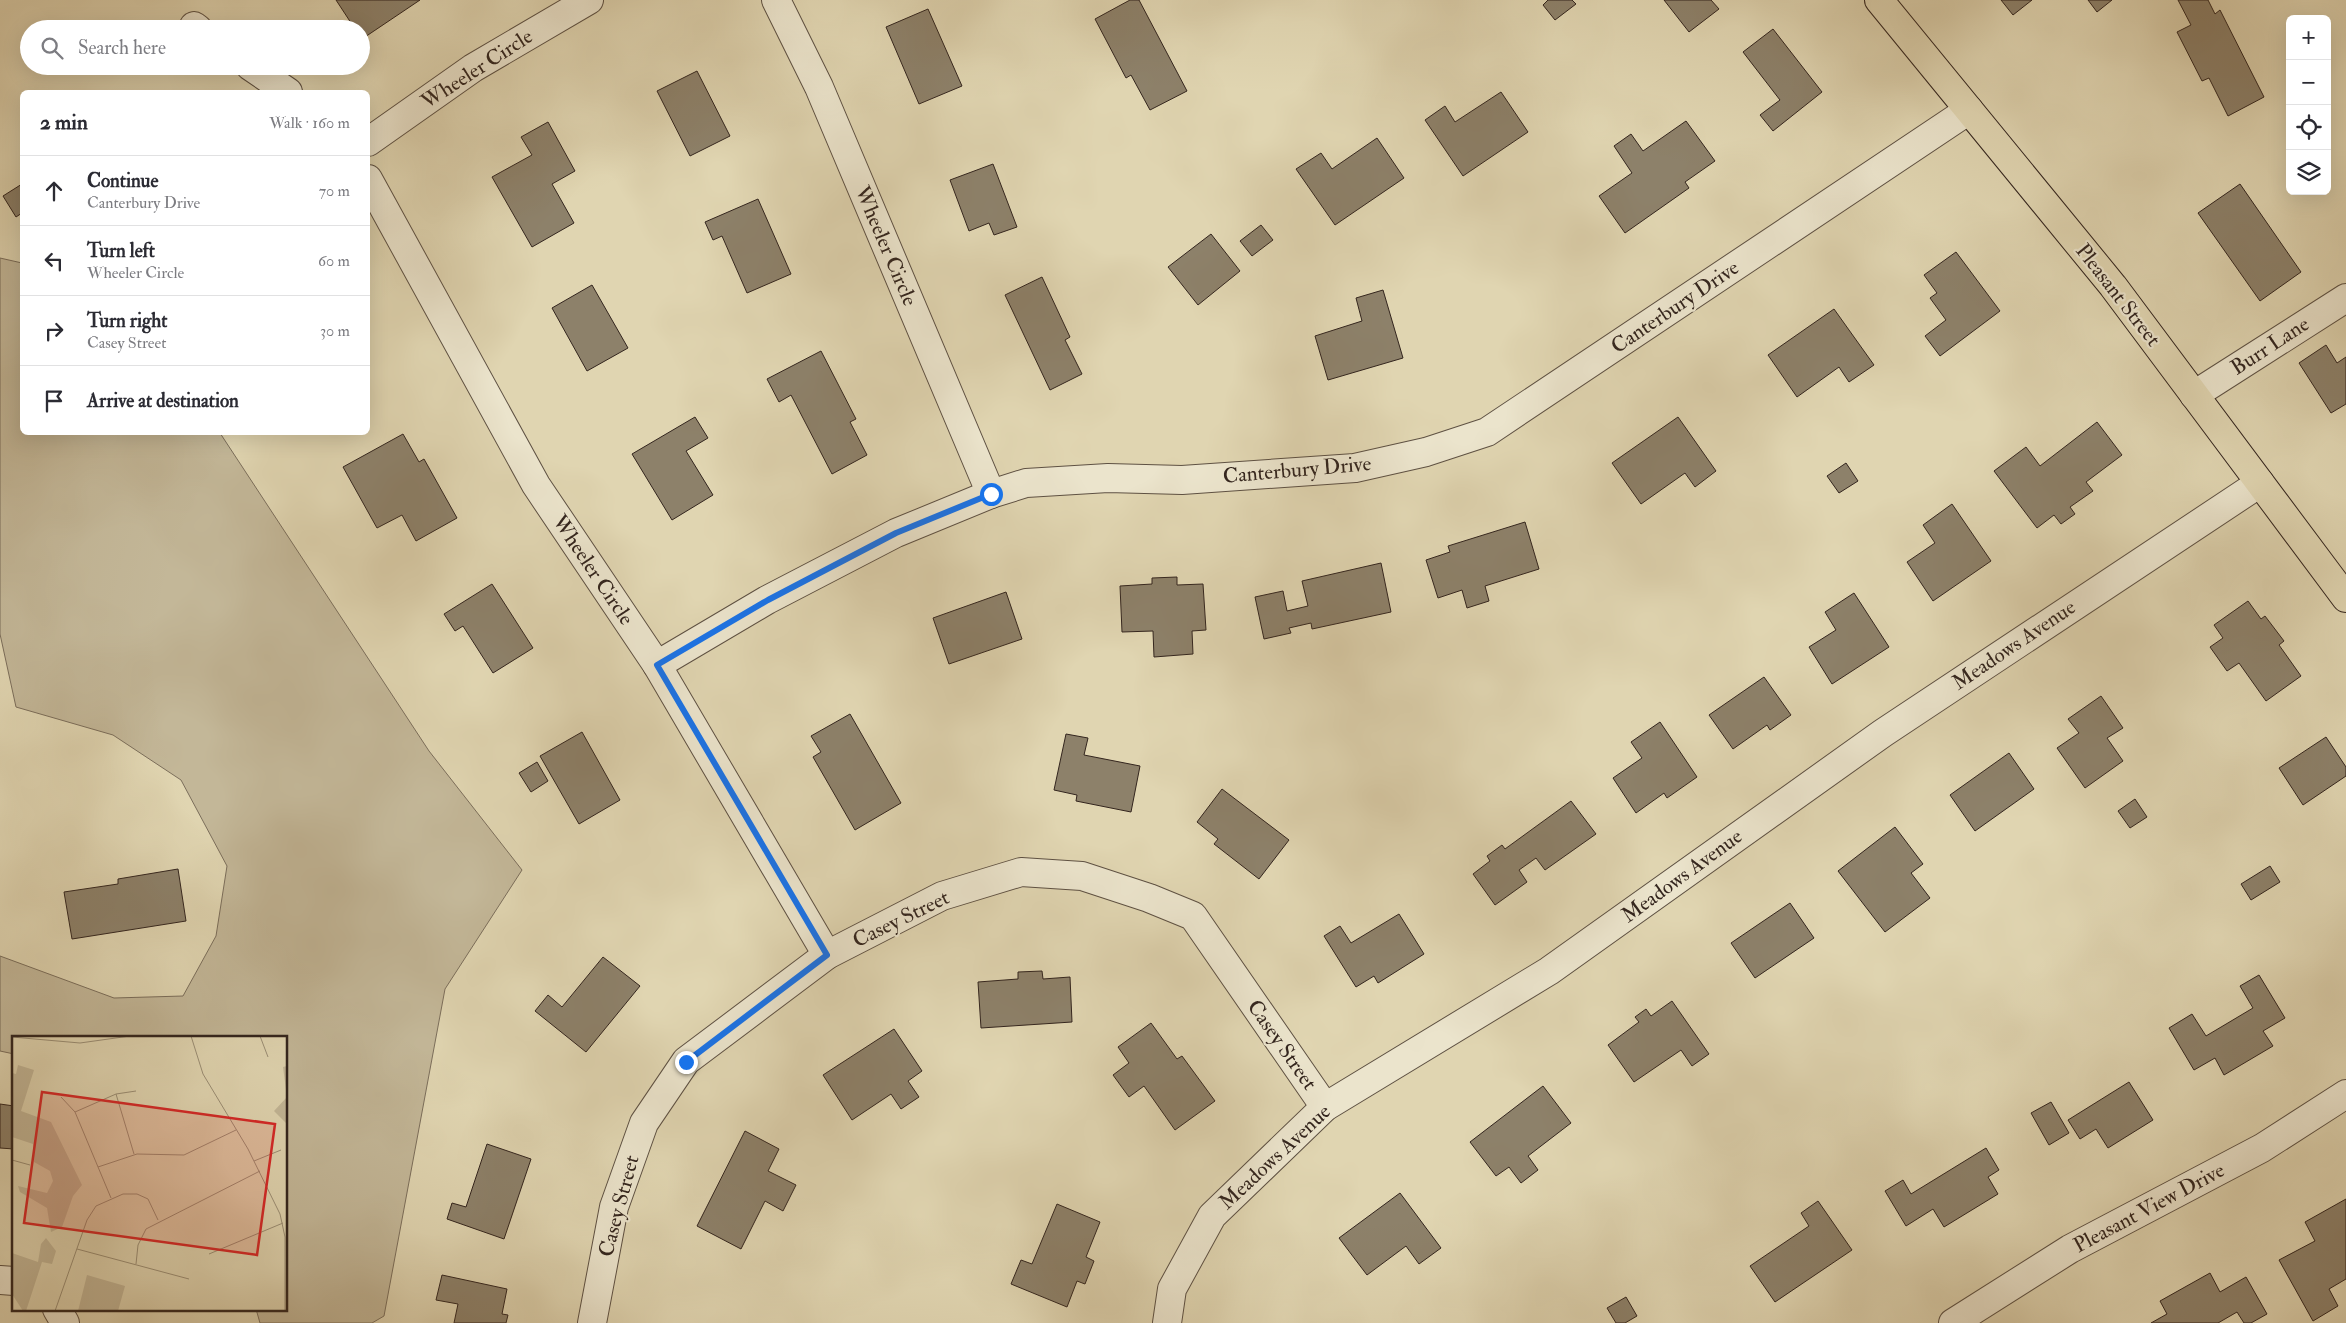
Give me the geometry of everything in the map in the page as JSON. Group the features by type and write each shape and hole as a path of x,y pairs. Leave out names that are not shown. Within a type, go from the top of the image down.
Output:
{"main road":[{"name":"Pleasant Street","path":"1879,0 2113,286 2346,598"}],"street":[{"name":"Wheeler Circle","path":"370,141 473,68 589,0"},
{"name":"Wheeler Circle","path":"776,0 819,87 991,494"},
{"path":"263,75 285,90"},
{"name":"Canterbury Drive","path":"657,665 768,600 896,533 991,494 1026,483 1108,478 1182,480 1354,468 1426,452 1487,432 1969,110"},
{"name":"Wheeler Circle","path":"370,183 536,484 657,665 827,955"},
{"name":"Burr Lane","path":"2194,395 2346,298"},
{"name":"Meadows Avenue","path":"1167,1323 1172,1289 1212,1216 1325,1107 1549,971 1883,733 2260,483"},
{"name":"Casey Street","path":"592,1323 614,1207 644,1123 686,1062 827,955 942,896 1021,872 1082,876 1149,898 1193,916 1325,1107"},
{"name":"Pleasant View Drive","path":"1953,1323 2070,1249 2262,1148 2346,1094"},
{"path":"58,1310 65,1323"}],"shaded area":[{"path":"0,258 20,263 20,435 221,435 429,751 522,870 445,989 384,1316 372,1323 260,1323 256,1310 288,1310 288,1036 12,1036 12,1054 0,1051 0,956 114,998 183,996 216,936 227,866 181,780 113,735 16,707 0,634"}],"building":[{"path":"336,0 420,0 370,34 370,20 349,20"},
{"path":"1130,0 1139,0 1187,91 1150,110 1131,75 1126,78 1095,19"},
{"path":"1548,0 1572,0 1576,4 1555,20 1543,5"},
{"path":"1664,0 1711,0 1719,9 1689,32"},
{"path":"2001,0 2032,0 2013,15"},
{"path":"2088,0 2112,0 2097,12"},
{"path":"2178,0 2208,0 2215,14 2220,10 2264,97 2228,116 2209,78 2202,81 2177,32 2191,25"},
{"path":"928,9 962,86 919,104 886,27"},
{"path":"1773,29 1822,92 1773,131 1760,115 1780,100 1743,52"},
{"path":"697,71 730,136 690,156 657,91"},
{"path":"1501,92 1528,132 1463,176 1425,120 1445,106 1455,122"},
{"path":"1686,121 1715,161 1685,182 1689,188 1625,233 1599,196 1632,173 1614,146 1631,134 1643,151"},
{"path":"548,122 575,171 552,184 574,223 532,247 492,177 532,155 521,137"},
{"path":"1377,138 1404,178 1335,225 1296,169 1321,153 1332,169"},
{"path":"993,164 1017,227 994,235 989,223 969,231 950,180"},
{"path":"2240,184 2301,272 2260,301 2198,213"},
{"path":"20,185 20,214 16,217 3,196"},
{"path":"758,199 791,274 747,293 722,236 713,240 705,222"},
{"path":"1261,225 1273,240 1252,256 1240,241"},
{"path":"1211,234 1240,271 1198,305 1168,267"},
{"path":"1956,252 2000,311 1940,356 1925,336 1946,320 1930,298 1937,293 1924,275"},
{"path":"1042,277 1070,337 1065,340 1082,374 1050,390 1005,295"},
{"path":"592,285 628,348 587,371 552,308"},
{"path":"1383,290 1403,358 1328,380 1315,336 1362,321 1356,298"},
{"path":"1834,309 1874,365 1849,382 1839,367 1797,397 1768,355"},
{"path":"2326,345 2337,363 2346,357 2346,404 2331,413 2299,363"},
{"path":"821,351 856,419 850,422 867,455 832,474 791,395 779,402 767,379"},
{"path":"695,417 708,438 686,451 713,495 672,520 632,454"},
{"path":"1678,417 1716,471 1695,487 1685,473 1641,504 1612,463"},
{"path":"2097,422 2122,455 2086,482 2093,491 2070,507 2075,514 2061,524 2054,515 2037,528 1994,471 2026,447 2040,466"},
{"path":"403,434 419,462 424,459 457,518 416,541 402,515 377,528 343,467"},
{"path":"1846,463 1858,481 1839,493 1827,476"},
{"path":"1952,504 1991,561 1933,601 1907,562 1935,543 1923,525"},
{"path":"1525,522 1539,569 1485,586 1489,601 1467,608 1462,590 1438,598 1426,560 1450,552 1448,546"},
{"path":"1381,563 1391,612 1312,629 1311,623 1289,628 1291,633 1264,639 1255,597 1283,591 1287,611 1308,606 1302,581"},
{"path":"1177,577 1177,585 1203,584 1206,630 1192,631 1193,654 1154,657 1153,631 1122,632 1120,586 1152,584 1152,578"},
{"path":"492,584 533,648 493,673 463,626 455,631 444,614"},
{"path":"1006,592 1022,639 949,664 933,618"},
{"path":"1854,593 1889,647 1832,684 1809,647 1836,630 1825,612"},
{"path":"2248,601 2261,619 2265,616 2284,641 2279,645 2301,676 2266,701 2239,663 2227,671 2210,647 2223,638 2214,625"},
{"path":"1764,677 1791,715 1770,730 1767,725 1733,749 1709,715"},
{"path":"2101,696 2123,728 2107,738 2123,761 2085,788 2057,748 2079,733 2068,719"},
{"path":"850,714 901,803 855,830 813,757 821,752 811,736"},
{"path":"1660,722 1697,777 1667,798 1664,793 1636,813 1613,778 1642,758 1631,742"},
{"path":"582,732 620,800 579,824 540,756"},
{"path":"1066,734 1088,738 1084,755 1140,766 1131,812 1076,801 1077,795 1054,790"},
{"path":"2326,737 2346,767 2346,776 2303,805 2279,768"},
{"path":"2009,753 2034,789 1975,831 1950,795"},
{"path":"537,762 548,781 531,792 519,773"},
{"path":"1222,789 1289,840 1259,879 1214,844 1218,839 1197,822"},
{"path":"2135,799 2147,817 2130,828 2118,811"},
{"path":"1571,801 1596,834 1545,870 1536,858 1519,870 1527,882 1495,905 1473,874 1490,861 1487,856 1502,845 1505,849"},
{"path":"1895,827 1923,864 1911,873 1930,898 1885,932 1838,871"},
{"path":"2270,866 2280,882 2251,900 2241,884"},
{"path":"178,869 186,921 72,939 64,892 118,884 118,879"},
{"path":"1790,903 1814,938 1755,978 1731,943"},
{"path":"1399,914 1424,954 1378,983 1374,976 1356,987 1324,936 1340,926 1351,943"},
{"path":"603,957 640,986 586,1052 535,1011 548,995 562,1007"},
{"path":"1042,971 1043,979 1070,977 1072,1022 981,1028 978,982 1018,979 1018,972"},
{"path":"2259,975 2285,1018 2263,1031 2273,1046 2224,1075 2215,1058 2194,1070 2169,1028 2192,1014 2206,1036 2253,1008 2240,986"},
{"path":"1672,1001 1709,1054 1692,1066 1681,1050 1634,1082 1608,1045 1639,1022 1635,1017 1646,1009 1651,1016"},
{"path":"1151,1023 1177,1059 1182,1056 1215,1101 1175,1130 1144,1086 1129,1097 1113,1075 1129,1063 1118,1047"},
{"path":"894,1029 922,1071 908,1081 919,1097 901,1109 891,1094 852,1120 823,1075"},
{"path":"2129,1082 2153,1120 2108,1148 2096,1129 2080,1139 2068,1120"},
{"path":"1543,1086 1571,1123 1528,1156 1538,1170 1521,1183 1509,1167 1496,1176 1470,1142"},
{"path":"2051,1102 2069,1133 2049,1145 2031,1113"},
{"path":"0,1104 12,1106 12,1149 0,1148"},
{"path":"745,1131 779,1149 768,1171 796,1185 783,1211 765,1201 741,1249 697,1226"},
{"path":"487,1144 531,1159 504,1239 447,1219 452,1203 466,1207"},
{"path":"1986,1148 1999,1170 1988,1177 1998,1194 1944,1227 1933,1209 1906,1226 1885,1191 1903,1180 1911,1194"},
{"path":"1400,1193 1441,1248 1419,1264 1406,1246 1367,1275 1339,1238"},
{"path":"2346,1199 2346,1279 2329,1289 2338,1306 2313,1321 2279,1260 2315,1241 2305,1222"},
{"path":"1818,1201 1852,1250 1775,1302 1750,1266 1809,1226 1801,1213"},
{"path":"1057,1204 1100,1222 1086,1257 1094,1261 1085,1284 1077,1281 1067,1307 1011,1284 1021,1260 1032,1264"},
{"path":"2210,1273 2220,1292 2246,1277 2267,1314 2251,1323 2244,1323 2237,1312 2218,1323 2151,1323 2167,1314 2160,1301"},
{"path":"442,1275 507,1289 502,1314 508,1315 506,1323 454,1323 458,1304 436,1300"},
{"path":"1626,1297 1637,1316 1625,1323 1616,1323 1607,1308"}],"route":[{"path":"686,1062 827,955 657,665 768,600 896,533 991,494"}]}
